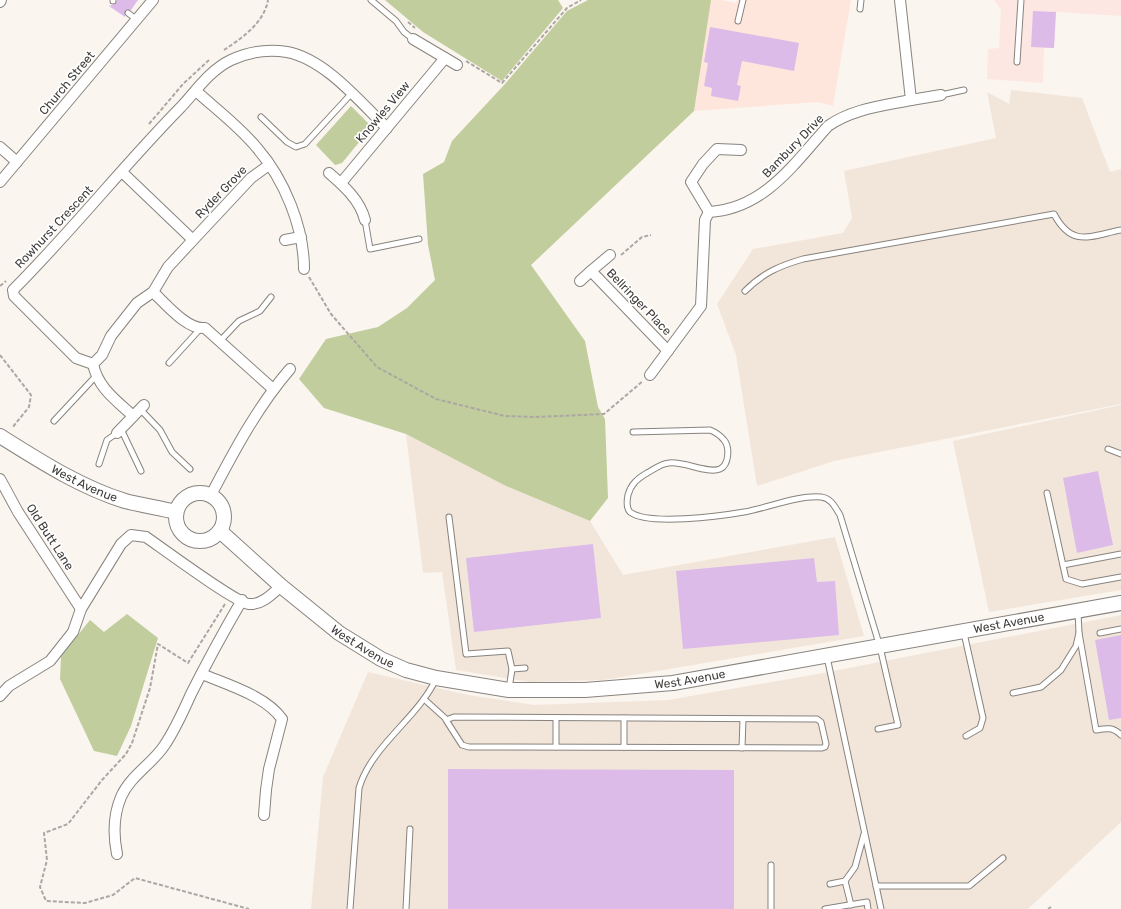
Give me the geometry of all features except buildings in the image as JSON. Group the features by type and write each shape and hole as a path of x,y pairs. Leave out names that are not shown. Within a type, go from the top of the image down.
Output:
{"street":[{"name":"Church Street","path":"0,182 153,0"},
{"path":"900,0 911,100"},
{"path":"416,36 445,58 460,62"},
{"name":"Rowhurst Crescent","path":"92,364 76,358 14,296 13,290 47,256 210,74 230,60 249,53 271,50 288,52 302,57 329,73 387,128"},
{"name":"Knowles View","path":"341,184 445,58"},
{"path":"196,91 257,147 278,176 301,237 304,252 304,269"},
{"name":"Bambury Drive","path":"709,212 725,211 752,202 778,182 828,126 848,114 941,95"},
{"path":"0,147 17,162"},
{"path":"650,375 701,306 705,220 709,212 691,182 703,164 717,149 741,150"},
{"name":"Ryder Grove","path":"193,240 251,178 269,165"},
{"path":"119,431 139,410 104,389 95,377 92,364 102,355 110,336 137,304 153,292 168,267 193,240 122,172"},
{"path":"329,173 356,199 363,212 365,220"},
{"path":"285,240 301,237"},
{"name":"Bellringer Place","path":"580,280 610,255"},
{"name":"Bellringer Place","path":"591,271 668,351"},
{"path":"153,292 182,319 200,329 205,328 273,389"},
{"path":"211,496 247,430 273,389 290,368"},
{"name":"West Avenue","path":"2,437 58,472 93,488 125,500 176,512"},
{"name":"Old Butt Lane","path":"0,479 18,512 81,609"},
{"path":"199,493 211,496 222,507 224,519 220,531 214,537 203,541 190,540 181,532 176,522 176,512 186,497 199,493"},
{"name":"West Avenue","path":"220,531 281,586 339,633 381,659 406,670 436,678 509,690 585,690 673,683 1121,603"},
{"path":"0,696 9,686 50,661 73,632 81,609 121,544 132,535 146,537 231,594 249,604 263,601 281,586"},
{"path":"117,854 113,835 114,820 121,797 129,784 163,748 175,729 221,635 242,600"},
{"path":"202,674 262,701 276,710 282,719 269,769 264,815"}],"lane":[{"path":"371,0 396,20 404,32 416,36"},
{"path":"738,21 743,0"},
{"path":"860,9 861,0"},
{"path":"1017,62 1021,0"},
{"path":"128,13 137,20"},
{"path":"941,95 964,90"},
{"path":"262,117 288,142 296,146 305,144 351,94"},
{"path":"745,291 759,277 782,266 803,259 1054,214 1059,224 1074,237 1082,238 1121,230"},
{"path":"365,220 370,249 419,239"},
{"path":"220,341 239,321 260,311 271,297"},
{"path":"169,363 200,329"},
{"path":"54,421 95,377"},
{"path":"139,410 160,430 172,452 190,469"},
{"path":"633,432 710,430 718,434 725,441 728,447 726,464 721,469 714,470 668,462 637,478 631,486 627,506 629,511 636,516 652,520 666,520 742,512 807,498 822,497 831,501 840,515 880,647 898,725 878,729"},
{"path":"99,464 107,440 119,431 141,471"},
{"path":"1108,449 1121,454"},
{"path":"1047,492 1066,579 1082,584 1121,577"},
{"path":"449,517 466,654 508,651 512,669 509,690"},
{"path":"1063,564 1121,554"},
{"path":"1078,611 1079,633 1096,730 1108,728 1116,729 1121,735"},
{"path":"1100,633 1121,629"},
{"path":"963,632 983,718 980,728 966,736"},
{"path":"1013,693 1041,687 1061,670 1076,646 1079,633"},
{"path":"826,656 881,909"},
{"path":"512,669 525,668"},
{"path":"350,909 359,788 362,778 378,754 430,691 436,678"},
{"path":"424,699 446,720 462,745 469,747 822,748 825,747 826,744 820,720 454,717 446,720"},
{"path":"556,718 556,747"},
{"path":"624,718 624,747"},
{"path":"742,748 743,719"},
{"path":"406,909 410,828"},
{"path":"851,905 846,881 854,867 864,833"},
{"path":"876,886 969,886 1003,858"},
{"path":"770,909 771,865"},
{"path":"830,884 846,881"},
{"path":"825,909 867,902 868,909"}],"path":[{"path":"460,62 502,84 567,8 581,0"},
{"path":"406,20 416,36"},
{"path":"610,255 619,256 642,237 651,236"},
{"path":"304,269 331,314 377,367 436,399 505,416 534,418 604,414 650,375"},
{"path":"0,355 32,395 29,407 2,437"},
{"path":"231,594 188,663 158,644 150,688 132,743 126,754 102,780 68,824 44,833 47,860 40,887 46,901 84,903 113,896 134,878 249,909"},
{"path":"1048,909 1051,906"}],"shaded area":[{"path":"588,0 721,0 736,3 737,0 851,0 833,106 818,102 694,111 531,265 452,141 505,84 567,11"},
{"path":"994,0 1121,0 1121,16 1056,12 1054,48 1044,48 1043,83 987,79 988,49 999,48 1001,10"},
{"path":"1011,90 1082,98 1110,172 1121,169 1121,404 834,461 757,486 736,355 717,304 753,249 843,233 852,218 844,171 996,138 987,92 1009,104"},
{"path":"1121,405 1121,590 989,612 953,441"},
{"path":"406,434 506,486 590,521 623,575 835,537 864,636 604,680 530,682 456,670 442,572 423,573"},
{"path":"1121,615 1121,822 1028,909 311,909 323,777 368,672 468,695 534,705 668,700 823,673"}],"green space":[{"path":"385,0 558,0 563,8 502,81 423,32"},
{"path":"588,0 711,0 694,111 531,265 585,341 598,407 605,419 608,498 590,521 506,486 406,434 324,408 299,379 326,339 378,327 407,308 435,280 428,245 423,174 444,162 452,141 505,84 567,11"},
{"path":"351,106 368,123 369,130 342,163 335,165 316,145"},
{"path":"127,614 158,638 131,726 117,756 94,751 60,679 61,656 90,620 104,632"}]}
